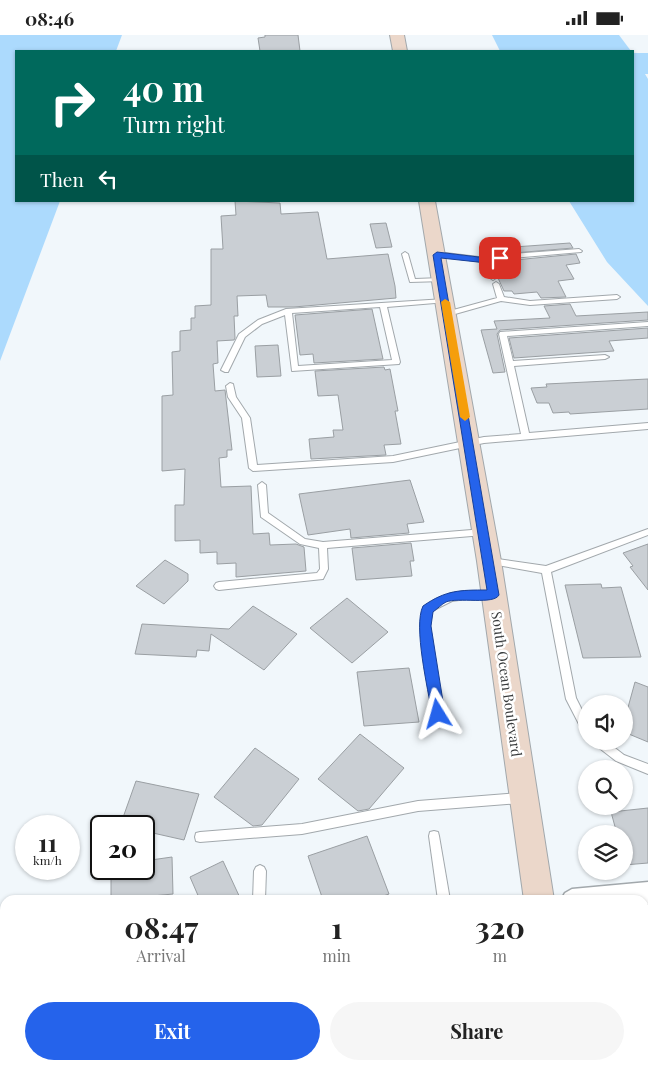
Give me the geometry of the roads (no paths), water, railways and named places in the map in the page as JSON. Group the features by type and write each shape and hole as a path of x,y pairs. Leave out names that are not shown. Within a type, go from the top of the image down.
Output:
{"main road":[{"path":"397,35 400,50"},
{"name":"South Ocean Boulevard","path":"427,202 484,532 538,895"}],"street":[{"path":"626,895 648,893"}],"lane":[{"path":"437,255 487,260 512,256 579,251"},
{"path":"405,254 412,281 445,298"},
{"path":"487,260 501,299"},
{"path":"225,370 242,336 260,322 288,311 383,305 445,298 501,299 530,303 617,297"},
{"path":"288,311 294,369 396,362 383,305"},
{"path":"525,435 503,334 648,324"},
{"path":"510,364 605,357"},
{"path":"230,386 232,397 246,418 253,468 393,459 469,442 525,435 648,426"},
{"path":"262,485 264,515 303,542 322,545 484,532"},
{"path":"488,561 546,570 648,532"},
{"path":"219,586 320,576 324,569 322,545"},
{"path":"546,570 572,699 578,711"},
{"path":"438,714 425,626 428,609 443,598 451,596 494,595"},
{"path":"610,750 620,758 648,769"},
{"path":"200,837 302,829 418,806 524,798"},
{"path":"434,836 443,895"},
{"path":"259,895 260,871"}],"water":[{"path":"0,35 122,35 116,50 15,50 15,202 60,202 0,361"},
{"path":"492,35 619,35 630,50 500,50"},
{"path":"634,53 648,53 648,74 645,74 648,79 648,306 607,262 570,202 634,202"}]}
